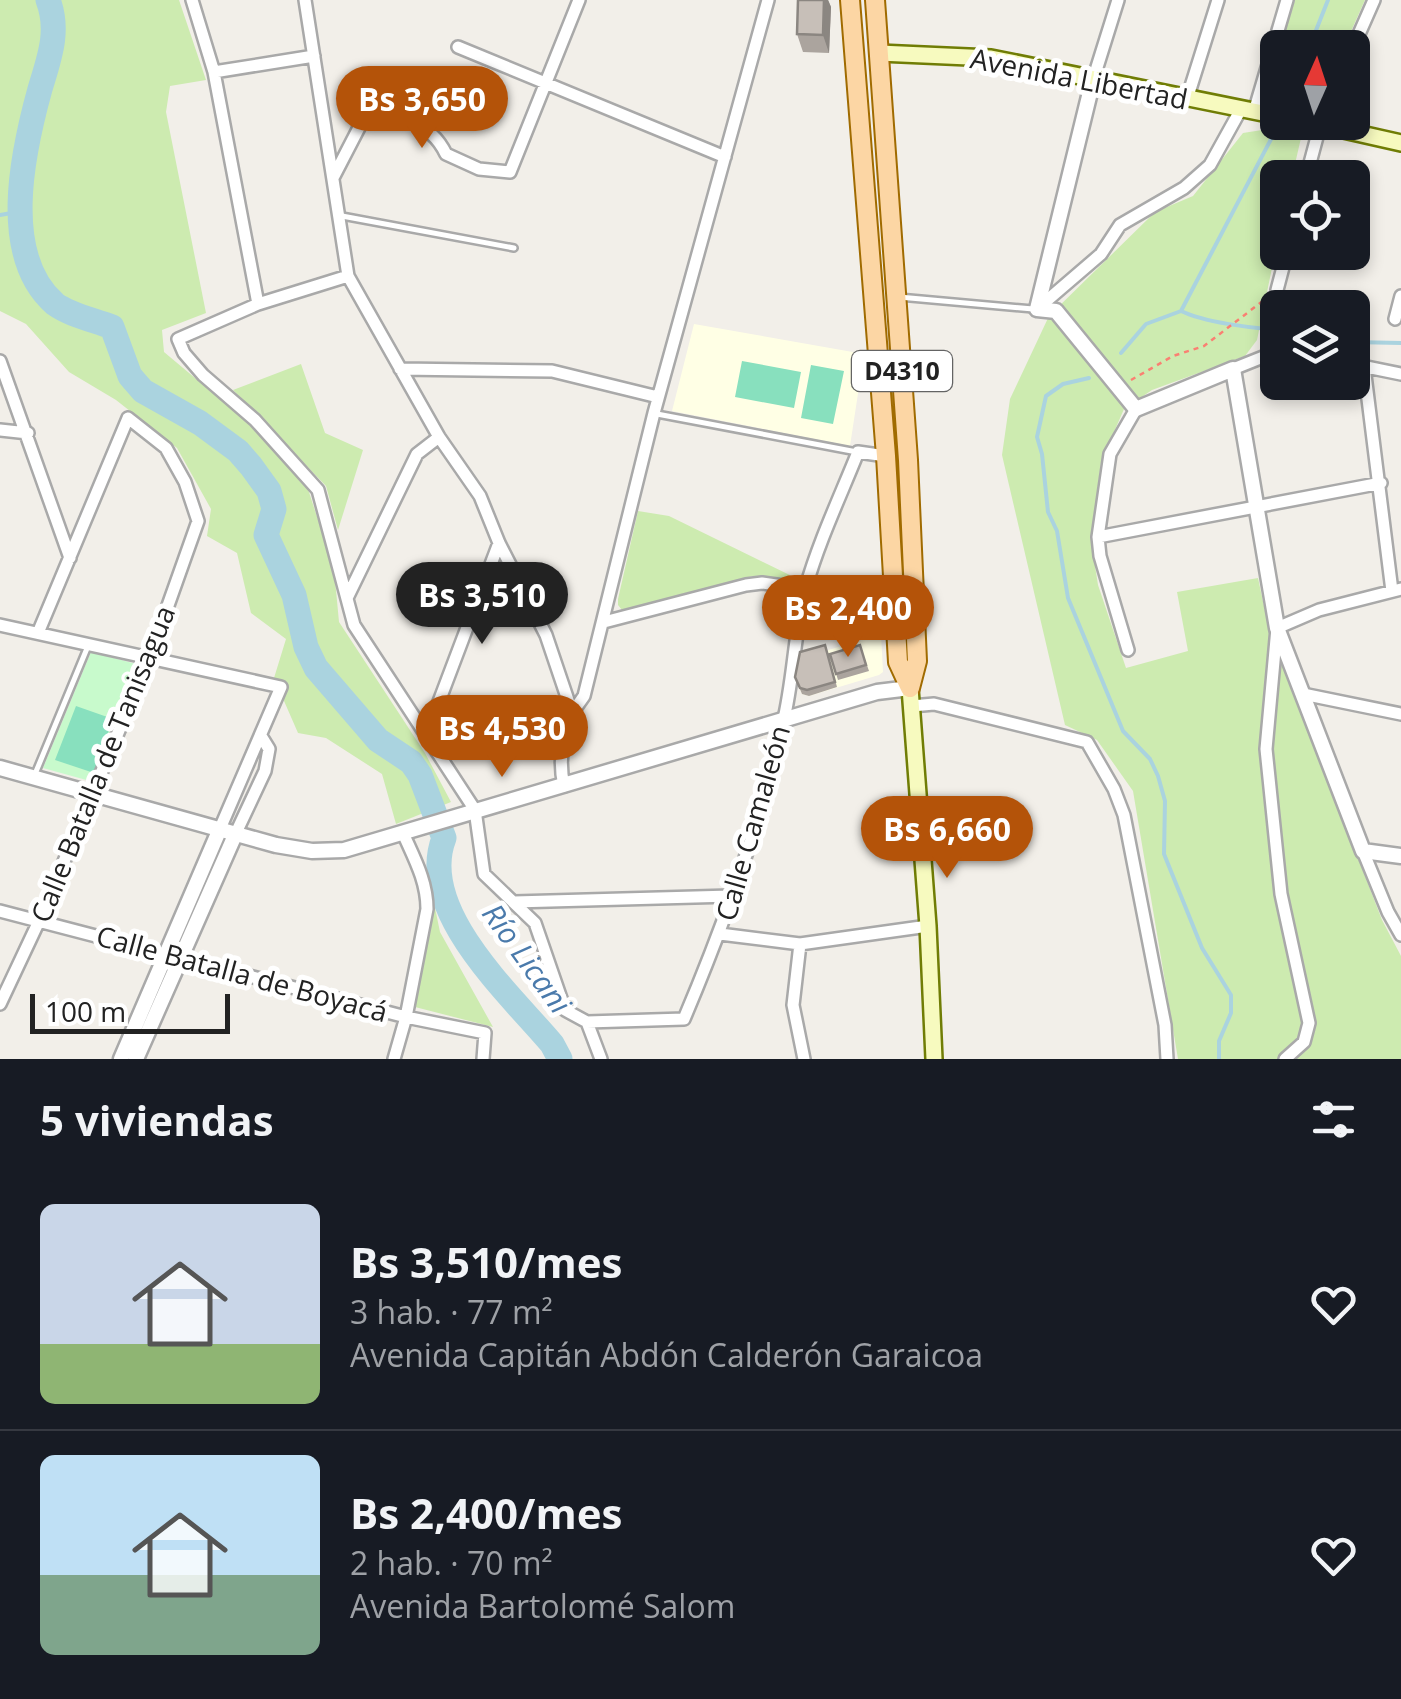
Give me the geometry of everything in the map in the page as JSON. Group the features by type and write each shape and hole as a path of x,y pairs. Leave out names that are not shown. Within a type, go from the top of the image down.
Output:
{"main road":[{"name":"D4310","path":"850,0 898,662 911,697"},
{"name":"D4310","path":"875,0 908,460 917,660 911,697 934,1059"},
{"name":"Avenida Libertad","path":"855,62 880,57 990,58 1260,113"},
{"path":"1370,135 1401,142"}],"street":[{"path":"192,0 214,72 258,304"},
{"path":"304,0 348,276 439,437 480,496 546,635 572,712"},
{"path":"334,177 364,118 400,118 437,135 446,154 480,169 510,172 580,0"},
{"path":"564,786 559,764 572,712 584,696 658,397 768,0"},
{"path":"1037,309 1093,80 1118,0"},
{"path":"1187,99 1218,0"},
{"path":"1280,30 1287,0"},
{"path":"1361,30 1374,0"},
{"path":"458,47 725,157"},
{"path":"214,72 314,56"},
{"path":"1037,309 1101,254 1120,225 1184,188 1260,113"},
{"path":"1277,290 1282,270"},
{"path":"348,276 258,304 178,338 184,354 204,376 255,420 318,490 354,624 475,810 484,874 535,923 565,1010 587,1022 601,1059"},
{"path":"1395,319 1401,296"},
{"path":"1037,309 1056,311 1136,409"},
{"path":"1128,650 1098,537 1110,454 1136,409 1260,358"},
{"path":"0,361 70,558 38,632"},
{"path":"400,368 552,371 658,397"},
{"path":"1370,368 1401,374"},
{"path":"1233,369 1277,628 1363,851 1401,935"},
{"path":"1277,628 1319,610 1397,590 1365,400"},
{"name":"Calle Batalla de Tanisagua","path":"0,1004 149,659 198,521 185,482 166,448 128,418 70,558"},
{"path":"0,430 28,433"},
{"path":"347,598 416,454 439,437"},
{"path":"858,452 886,456"},
{"name":"Calle Camaleón","path":"587,1022 684,1018 720,934 753,836 784,720 805,589 858,452"},
{"path":"1098,537 1381,483"},
{"path":"426,736 499,543"},
{"path":"604,622 762,582 805,589"},
{"path":"0,625 280,688 219,831 136,1059"},
{"path":"1277,628 1266,748 1281,894 1310,1024 1304,1042 1286,1059"},
{"path":"0,768 219,831 312,851 344,850 877,692 1076,736 1087,742 1124,815 1168,1059"},
{"path":"1303,694 1401,714"},
{"path":"122,1059 265,772 269,749 260,736"},
{"path":"394,1059 406,1016 427,893 403,832"},
{"path":"1363,851 1401,856"},
{"path":"514,902 731,896"},
{"name":"Calle Batalla de Boyacá","path":"0,911 485,1033 483,1059"},
{"path":"720,934 800,944 928,926"},
{"path":"800,944 793,1006 804,1059"}],"lane":[{"path":"339,215 514,248"},
{"path":"896,297 1037,309"},
{"path":"654,413 858,452"},
{"path":"34,777 89,643"}],"path":[{"path":"1118,387 1172,356 1204,346 1260,302"}],"shaded area":[{"path":"694,324 864,354 850,446 672,411"},
{"path":"881,634 883,672 809,696 802,694 797,682 802,658"}],"green space":[{"path":"0,0 179,0 206,80 170,86 166,112 206,313 162,330 164,352 244,419 308,489 334,569 339,622 425,753 451,802 396,824 382,774 326,738 298,733 274,678 286,639 251,613 237,553 207,536 211,509 177,448 116,400 69,372 26,324 0,311"},
{"path":"1295,0 1365,0 1352,30 1285,30"},
{"path":"1260,130 1260,140 1301,140 1296,160 1260,160 1260,270 1272,270 1267,290 1260,290 1257,340 1245,356 1152,390 1124,409 1101,462 1091,540 1098,585 1126,668 1188,651 1177,592 1258,578 1268,625 1382,920 1401,956 1401,1059 1178,1059 1133,791 1097,740 1065,725 1002,455 1010,399 1049,316 1155,212 1193,196 1243,133"},
{"path":"742,361 801,372 794,408 735,397"},
{"path":"301,364 325,433 363,450 338,530 326,486 233,390"},
{"path":"811,365 844,371 833,424 801,418"},
{"path":"638,511 669,516 800,580 753,576 622,610 618,599"},
{"path":"91,652 140,665 90,781 43,768"},
{"path":"76,706 113,719 94,773 55,760"},
{"path":"434,903 440,932 493,1027 415,1007"}],"building":[{"path":"798,0 824,0 823,35 797,34"},
{"path":"825,645 835,682 807,690 800,688 795,677 800,652"},
{"path":"860,645 866,665 836,674 830,654"}],"waterway":[{"name":"Río Licani","path":"48,0 52,45 27,143 20,203 21,232 38,284 61,308 112,327 130,376 143,391 200,423 238,451 269,491 274,509 266,535 294,595 306,647 316,668 378,740 411,762 420,775 444,838 439,865 443,894 455,922 492,976 552,1044 560,1059"},
{"path":"1316,30 1328,0"},
{"path":"1121,353 1146,324 1181,311 1271,140"},
{"path":"0,215 17,212"},
{"path":"1181,311 1260,328"},
{"path":"1370,342 1401,343"},
{"path":"1089,378 1063,384 1046,396 1037,437 1048,512 1057,531 1068,598 1123,731 1150,759 1158,776 1165,801 1164,854 1202,948 1231,995 1231,1013 1219,1041 1219,1059"}]}
